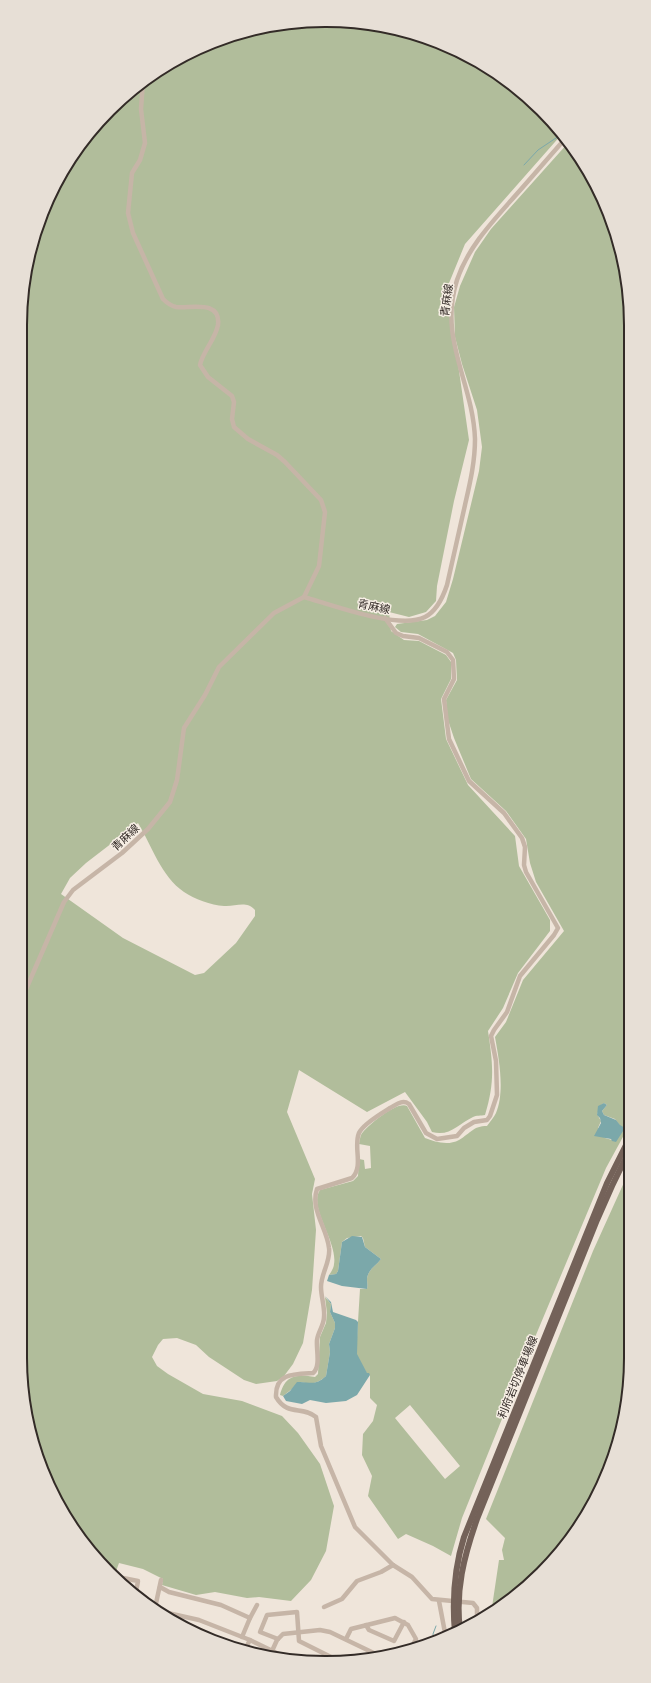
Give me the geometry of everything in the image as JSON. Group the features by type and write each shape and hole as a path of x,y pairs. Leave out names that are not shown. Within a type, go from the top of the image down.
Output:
{"main road":[{"name":"利府岩切停車場線","path":"454,1627 456,1601 455,1570 473,1512 606,1183 624,1148"},
{"name":"利府岩切停車場線","path":"459,1624 456,1601 464,1564 480,1513 597,1220 624,1161"}],"street":[{"path":"143,90 141,109 144,143 140,160 132,173 128,213 133,233 163,299 176,307 204,307 213,311 216,315 218,326 201,359 200,365 208,377 232,396 234,402 232,419 234,427 248,439 281,458 321,500 324,512 319,566 304,597"},
{"name":"青麻線","path":"27,988 64,902 71,892 122,853 148,829 170,802 176,780 184,728 219,667 274,613 304,597 385,618 405,621 425,617 439,604 447,584 470,483 475,454 472,409 455,351 452,335 451,319 457,280 470,251 487,229 561,143"},
{"path":"385,618 396,633 403,636 419,638 447,652 453,660 454,679 444,699 449,739 469,781 504,814 522,838 525,847 524,865 526,872 558,928 557,932 520,976 507,1012 491,1036 496,1061 497,1095 490,1116 487,1120 474,1122 464,1128 456,1136 437,1139 426,1133 409,1104 407,1102 401,1102 376,1116 359,1132 357,1143 358,1164 352,1178 320,1187 316,1190 317,1211 329,1247 329,1256 321,1286 325,1315 324,1323 317,1339 316,1366 313,1372 298,1373 288,1375 283,1378 276,1387 276,1397 284,1407 307,1412 316,1417 320,1446 355,1527 393,1565 412,1577 432,1599 439,1601 473,1603 477,1608 476,1615"},
{"path":"324,1606 342,1599 357,1581 381,1572 393,1565"},
{"path":"125,1578 138,1581 137,1588"},
{"path":"156,1603 161,1580"},
{"path":"160,1587 169,1592 221,1604 250,1618"},
{"path":"439,1601 445,1631"},
{"path":"242,1637 257,1605"},
{"path":"278,1640 260,1632 267,1615 297,1612 299,1641 329,1656"},
{"path":"173,1614 199,1620 250,1640 271,1651"},
{"path":"346,1639 351,1629 396,1618 408,1625 416,1638 414,1642"},
{"path":"366,1625 369,1630 394,1641 404,1622"},
{"path":"272,1651 283,1634 320,1630 330,1632 372,1652"},
{"path":"247,1646 250,1640"}],"green space":[{"path":"326,27 384,33 403,37 440,50 475,67 491,77 522,101 537,114 558,139 465,244 447,288 469,440 454,501 437,586 436,601 426,612 409,617 389,612 391,631 404,640 419,641 446,655 451,662 451,679 441,699 446,739 468,785 515,836 519,866 550,920 550,931 518,973 503,1008 488,1031 491,1053 492,1083 485,1115 474,1116 454,1129 444,1133 432,1132 427,1122 405,1092 367,1112 299,1070 287,1112 315,1179 312,1194 316,1230 312,1290 303,1343 293,1364 284,1376 277,1381 256,1384 244,1380 209,1357 196,1345 177,1338 163,1339 152,1357 157,1366 168,1374 203,1394 242,1401 282,1416 298,1433 320,1464 334,1506 326,1551 311,1580 291,1601 259,1597 247,1598 215,1592 196,1595 162,1585 163,1579 143,1569 119,1563 116,1571 77,1523 58,1490 37,1435 28,1377 27,326 33,267 37,248 50,211 67,176 77,160 114,114 160,77 193,58 211,50 248,37 267,33","holes":["138,823 169,878 188,895 208,903 224,906 248,905 255,910 255,916 236,943 204,973 195,975 123,938 61,894 70,878 86,863"]},
{"path":"564,147 584,176 593,193 608,230 618,267 624,326 624,1135 606,1168 533,1342 462,1518 451,1556 406,1534 398,1539 368,1496 372,1476 362,1455 363,1434 373,1421 377,1405 370,1398 370,1375 367,1374 356,1354 360,1289 367,1289 367,1279 369,1273 381,1259 365,1247 361,1236 347,1238 342,1242 338,1271 336,1274 329,1275 334,1267 334,1255 320,1215 317,1197 320,1190 353,1181 358,1176 359,1159 364,1160 365,1169 371,1168 370,1146 359,1144 361,1135 366,1128 377,1119 397,1107 403,1105 407,1106 425,1138 437,1142 455,1142 478,1127 487,1126 496,1113 499,1105 501,1086 495,1037 506,1022 523,980 564,931 536,882 530,863 526,839 506,811 471,779 454,738 448,720 446,700 457,680 456,660 453,653 418,634 401,632 395,627 397,624 427,620 435,616 446,602 479,471 482,447 477,410 455,337 454,307 460,286 475,252 491,229","holes":["604,1103 607,1105 602,1111 604,1115 615,1119 621,1127 612,1140 605,1138 598,1128 601,1121 597,1114 601,1105","410,1405 460,1466 445,1479 395,1418"]},
{"path":"624,1182 624,1358 621,1396 614,1435 593,1490 574,1523 537,1569 492,1605 499,1560 504,1560 502,1550 505,1538 486,1519 593,1251"},
{"path":"325,1297 331,1304 330,1312 335,1323 335,1328 329,1344 330,1352 326,1376 315,1383 301,1382 283,1396 280,1395 285,1383 292,1377 315,1377 318,1374 320,1337 326,1323 327,1313"}],"water":[{"path":"604,1103 607,1105 602,1111 604,1115 616,1120 624,1127 616,1142 612,1141 611,1139 594,1136 601,1123 600,1118 597,1115 598,1106"},
{"path":"352,1236 362,1237 365,1247 381,1259 369,1273 367,1279 367,1289 342,1286 327,1281 329,1275 336,1274 338,1271 342,1242"},
{"path":"325,1296 331,1302 333,1312 358,1322 357,1354 367,1373 370,1375 357,1395 346,1401 326,1403 310,1400 302,1404 286,1401 283,1396 290,1391 297,1382 312,1383 326,1376 330,1352 329,1344 335,1328 335,1323 330,1312 331,1304"}],"waterway":[{"path":"524,165 538,150 557,137"},
{"path":"433,1636 436,1626"}]}
